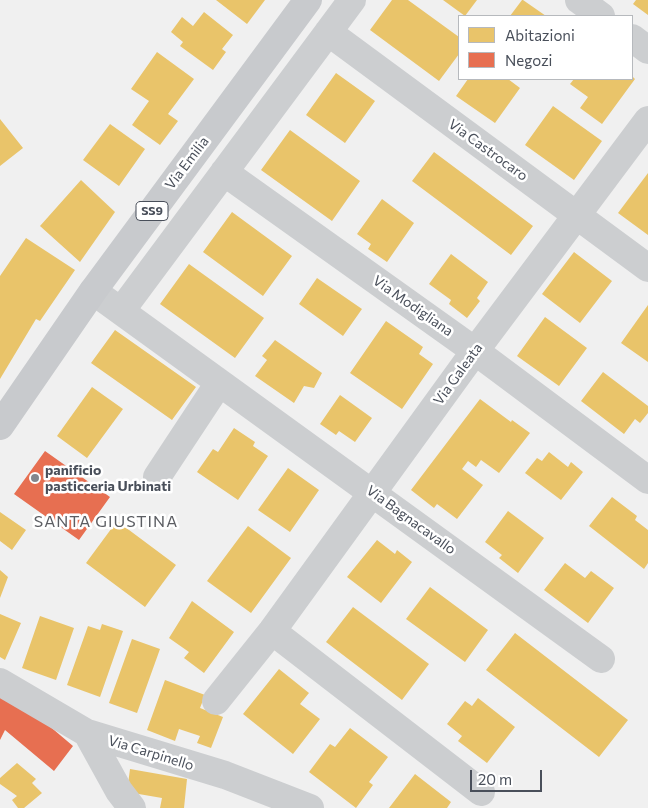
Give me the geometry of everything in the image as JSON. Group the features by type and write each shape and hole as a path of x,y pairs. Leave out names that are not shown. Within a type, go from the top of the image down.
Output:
{"main road":[{"name":"Via Emilia","path":"0,426 93,291 308,0"}],"street":[{"path":"121,311 352,0"},
{"path":"579,0 600,15"},
{"name":"Via Castrocaro","path":"328,32 648,268"},
{"path":"633,39 648,50"},
{"name":"Via Galeata","path":"216,702 272,631 475,351 648,120"},
{"name":"Via Modigliana","path":"224,172 475,351 648,480"},
{"name":"Via Bagnacavallo","path":"93,291 601,659"},
{"path":"157,477 219,383"},
{"path":"272,631 481,792"},
{"name":"Via Carpinello","path":"0,682 87,733 225,775 310,808"},
{"path":"87,733 119,790 132,808"}],"building: Abitazioni":[{"path":"216,0 265,0 247,24"},
{"path":"392,0 408,0 458,36 458,55 439,81 370,30"},
{"path":"443,0 477,0 466,15"},
{"path":"523,0 545,15 511,15"},
{"path":"636,0 648,0 648,15 633,4"},
{"path":"204,12 233,35 222,49 226,52 213,70 180,46 183,42 171,32 182,17 193,26"},
{"path":"157,52 194,79 168,114 178,121 160,145 132,125 149,101 131,89"},
{"path":"336,73 375,101 345,143 306,115"},
{"path":"633,77 635,79 602,124 580,108 588,97 570,84 573,80 633,80"},
{"path":"467,80 509,80 520,88 495,123 456,96"},
{"path":"553,106 602,141 574,180 525,145"},
{"path":"0,119 23,148 0,166"},
{"path":"110,124 145,149 119,186 83,160"},
{"path":"290,130 360,181 332,221 261,170"},
{"path":"434,152 533,226 511,255 412,181"},
{"path":"648,173 648,235 618,213"},
{"path":"81,180 115,212 80,262 40,226"},
{"path":"382,199 414,223 387,262 368,249 371,244 357,234"},
{"path":"232,212 292,256 263,296 203,252"},
{"path":"26,238 75,270 40,321 36,319 0,379 0,276"},
{"path":"574,252 612,281 580,323 542,294"},
{"path":"451,254 488,282 477,298 480,301 467,318 449,304 451,300 429,284"},
{"path":"189,264 264,318 235,358 160,304"},
{"path":"317,278 362,309 343,336 299,304"},
{"path":"648,305 648,362 621,343"},
{"path":"545,317 587,348 559,386 517,356"},
{"path":"386,321 423,347 419,354 433,364 402,409 350,373"},
{"path":"115,330 196,387 172,420 91,363"},
{"path":"275,340 322,373 314,388 304,386 294,403 255,376 267,360 262,356"},
{"path":"603,372 648,406 648,413 640,423 635,419 624,434 581,401"},
{"path":"92,387 123,409 87,458 57,436"},
{"path":"340,395 372,418 355,442 339,431 336,435 320,424"},
{"path":"480,399 511,422 512,420 530,433 499,473 481,460 476,467 468,461 462,469 483,485 457,519 437,504 434,508 411,490"},
{"path":"234,428 255,442 253,446 268,456 238,500 197,472 213,449 218,452"},
{"path":"549,452 568,467 571,462 583,472 561,500 525,473 537,458 542,461"},
{"path":"288,468 319,490 290,532 258,510"},
{"path":"612,497 637,516 635,520 648,530 648,563 644,569 589,526"},
{"path":"508,511 544,538 518,573 499,558 502,555 485,542"},
{"path":"0,512 26,530 12,550 0,541"},
{"path":"117,521 176,565 145,607 86,563"},
{"path":"248,526 291,558 251,613 207,581"},
{"path":"377,540 395,554 397,550 412,562 381,603 347,577"},
{"path":"565,563 585,578 591,571 614,588 588,623 544,590"},
{"path":"0,570 8,577 0,598"},
{"path":"430,587 488,630 465,662 406,619"},
{"path":"192,601 234,632 204,673 184,658 189,652 169,638"},
{"path":"353,607 429,664 402,700 326,642"},
{"path":"0,614 21,623 5,660 0,657"},
{"path":"40,616 74,628 56,680 22,668"},
{"path":"102,624 123,631 100,697 67,685 88,626 100,630"},
{"path":"515,633 628,720 599,757 486,670"},
{"path":"132,639 160,649 137,713 109,703"},
{"path":"279,669 309,693 300,704 320,719 293,754 243,714"},
{"path":"165,680 205,695 200,708 223,717 211,748 197,743 200,736 179,729 175,741 147,730"},
{"path":"478,698 515,727 487,763 458,741 462,736 447,724 465,701 472,706"},
{"path":"350,728 388,757 369,782 373,785 356,808 309,772 330,744 335,747"},
{"path":"17,763 36,779 32,783 42,793 24,808 18,808 12,800 17,796 0,784 0,778"},
{"path":"130,769 187,779 184,808 160,808 162,798 127,792"},
{"path":"415,774 451,802 447,808 389,808"}],"building: Negozi":[{"path":"45,451 110,497 79,540 14,494"},
{"path":"0,693 34,713 73,746 54,771 5,730 0,740"}],"place":[{"name":"panificio pasticceria Urbinati","path":"35,478"}],"district":[{"name":"SANTA GIUSTINA","path":"106,522"}]}
